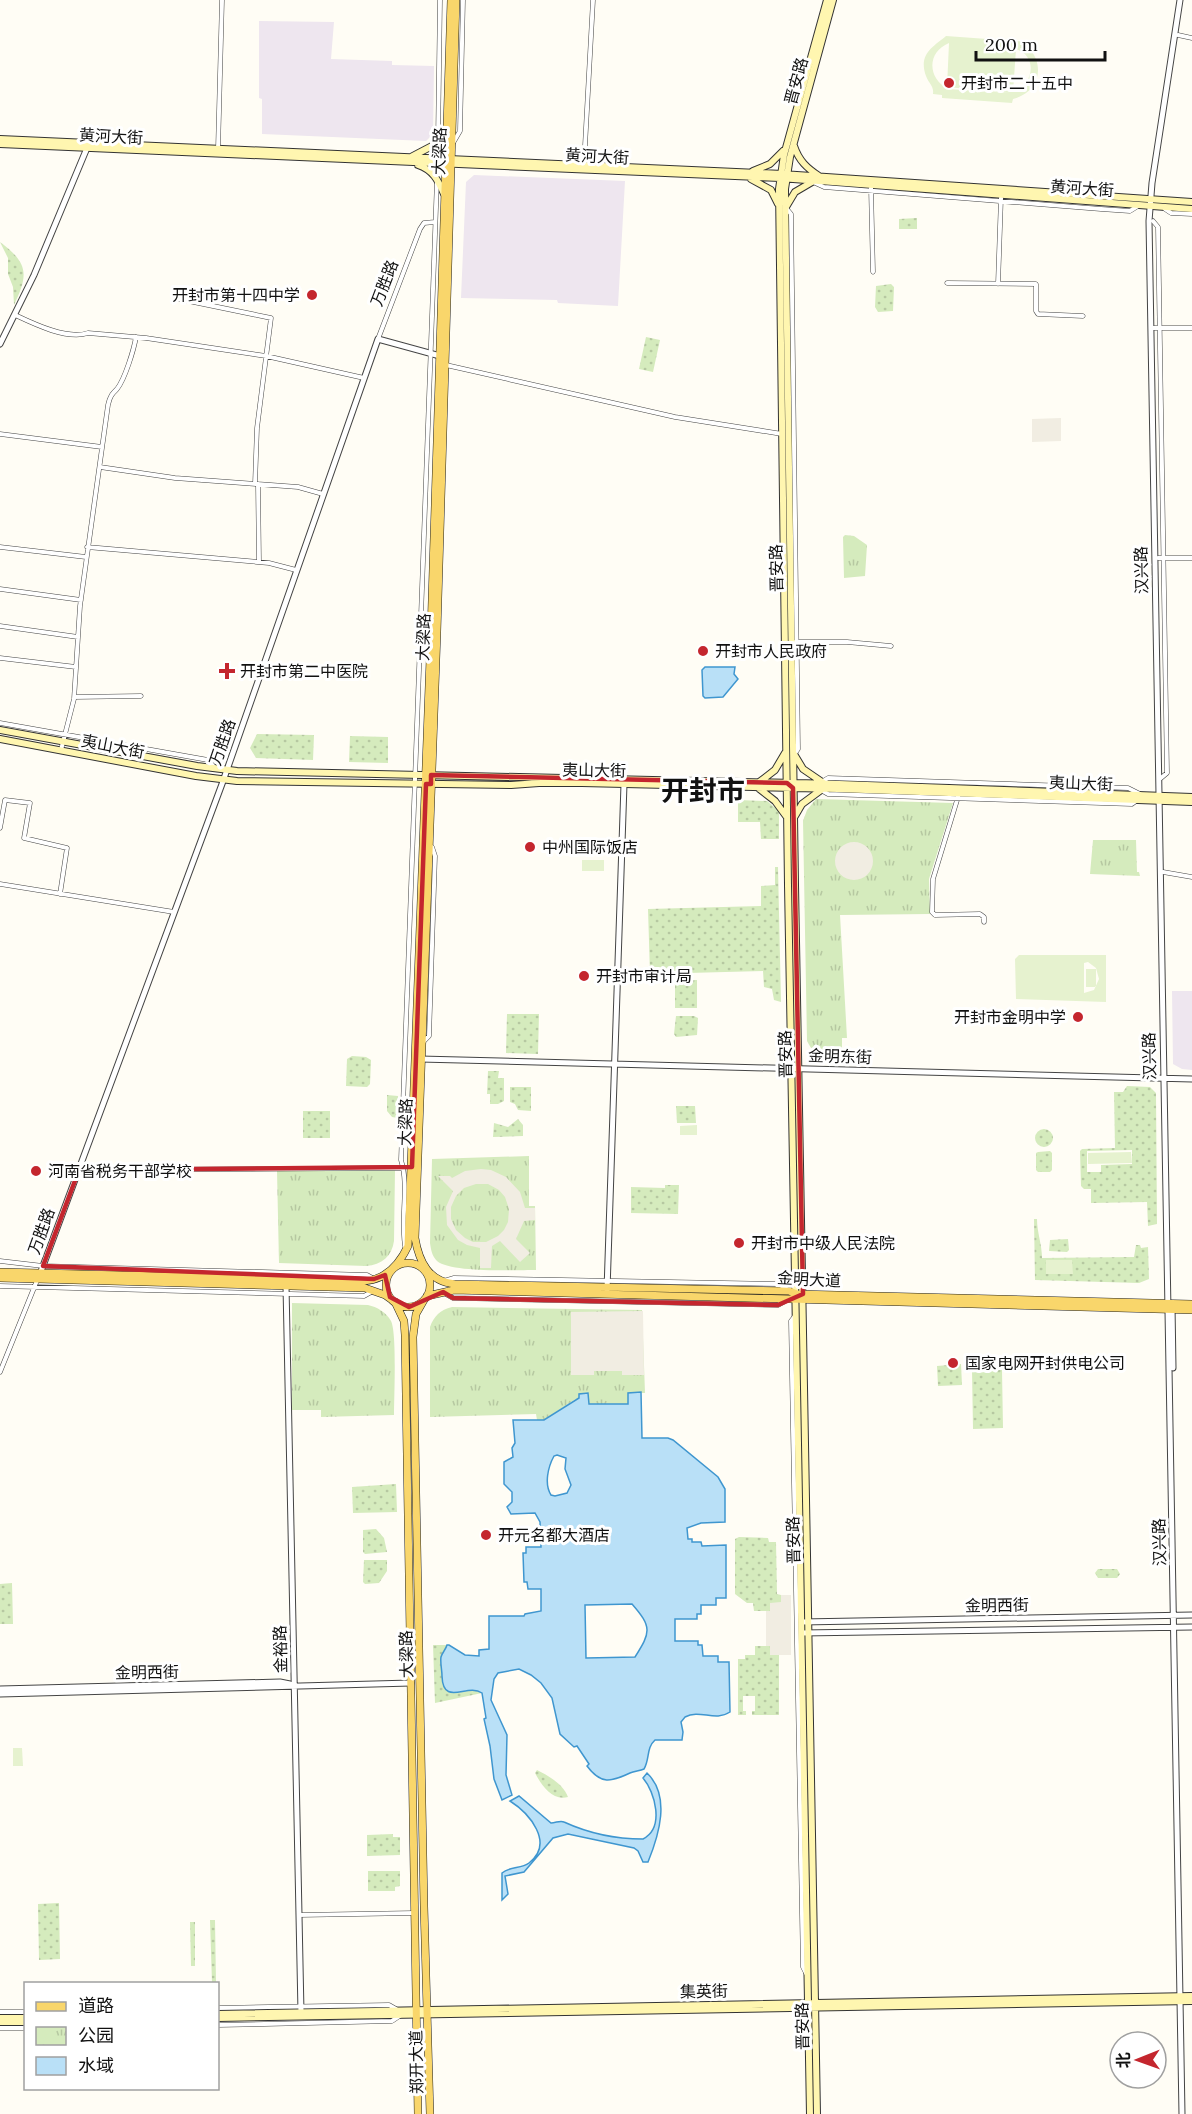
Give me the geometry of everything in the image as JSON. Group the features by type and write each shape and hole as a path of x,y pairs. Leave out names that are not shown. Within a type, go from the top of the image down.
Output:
{"main road":[{"name":"大梁路","path":"393,1269 406,1251 410,1238 446,365 449,162 447,128 451,0"},
{"name":"大梁路","path":"429,775 445,199 452,144 456,0"},
{"name":"晋安路","path":"792,752 782,434 783,176 786,148 826,0"},
{"name":"晋安路","path":"783,176 833,0"},
{"path":"409,160 438,140 447,128"},
{"name":"黄河大街","path":"0,139 783,176 871,188 1001,198 1139,205 1152,203 1162,207 1192,209"},
{"name":"黄河大街","path":"0,144 409,160"},
{"path":"786,148 773,162 748,175 771,190 782,208 795,192 814,180 799,159 793,145"},
{"path":"409,160 433,173 445,199"},
{"name":"黄河大街","path":"449,162 584,164 748,175"},
{"name":"黄河大街","path":"783,176 1152,203 1192,202"},
{"name":"晋安路","path":"782,208 794,642 790,819 795,1068 796,1296 805,1622"},
{"name":"夷山大街","path":"0,730 64,737 227,770 821,786 1140,797 1192,802"},
{"name":"夷山大街","path":"0,739 223,779 414,784 758,785"},
{"path":"792,752 803,769 821,786 790,819 758,785 792,752"},
{"name":"大梁路","path":"426,1272 415,1238 418,1059 422,1044 429,840 428,784"},
{"name":"夷山大街","path":"1160,798 1192,797"},
{"path":"0,1272 40,1272 364,1281 374,1279 400,1265 412,1263 426,1272 430,1282 426,1298 416,1306 409,1307 365,1288 286,1290 40,1272 0,1278"},
{"path":"393,1269 386,1286 393,1301"},
{"name":"金明大道","path":"426,1272 443,1282 455,1284 796,1296 1170,1306 1192,1304"},
{"name":"金明大道","path":"426,1298 454,1290 607,1288"},
{"name":"晋安路","path":"796,1296 805,1622 808,1977 812,2005 810,2114"},
{"name":"大梁路","path":"426,1298 416,1314 413,1336 428,2012"},
{"name":"大梁路","path":"393,1301 402,1314 404,1328 417,2012"},
{"name":"金明大道","path":"1170,1306 1192,1310"},
{"name":"晋安路","path":"805,1633 812,2005 817,2114"},
{"name":"集英街","path":"219,2016 1192,1999"},
{"name":"集英街","path":"219,2016 301,2009 401,2012"},
{"name":"郑开大道","path":"417,2012 418,2114"},
{"name":"郑开大道","path":"428,2012 430,2114"},
{"path":"0,2020 24,2020"}],"street":[{"path":"218,150 222,0"},
{"path":"438,140 440,0"},
{"path":"452,144 460,131 462,0"},
{"path":"584,164 593,0"},
{"name":"汉兴路","path":"1165,1079 1160,798 1160,558 1152,203 1178,35 1181,0"},
{"name":"汉兴路","path":"1181,0 1152,203 1150,324 1184,2114"},
{"path":"1178,35 1192,38"},
{"path":"0,344 34,275 87,148"},
{"path":"406,1251 403,1238 405,1174 401,1160 437,179"},
{"path":"871,188 873,272"},
{"path":"998,284 1001,198"},
{"path":"1162,207 1171,213 1192,214"},
{"name":"万胜路","path":"40,1272 227,770 378,339 420,229 424,223 435,222"},
{"path":"947,283 1036,284 1038,314 1083,316"},
{"path":"179,299 271,318 257,428 259,562"},
{"path":"15,315 37,325 78,336 88,333 136,337 266,356 364,378"},
{"path":"1156,328 1192,328"},
{"path":"61,750 74,697 87,547 109,398 118,387 133,354 136,337"},
{"path":"378,339 440,356"},
{"path":"446,365 675,417 782,434"},
{"path":"0,434 102,447"},
{"path":"100,467 175,478 298,487 323,494"},
{"path":"0,547 86,557"},
{"path":"87,547 259,562 296,570"},
{"path":"1160,558 1192,558"},
{"path":"0,589 81,600"},
{"path":"0,626 78,636"},
{"path":"794,642 847,642 891,646"},
{"path":"0,658 76,667"},
{"path":"74,697 141,696"},
{"path":"0,723 64,737"},
{"path":"828,778 1128,788 1140,797 1132,804 828,794 821,786 828,778"},
{"path":"443,1292 453,1298 778,1305 796,1296 779,1284 607,1288 624,784"},
{"path":"958,797 933,879 932,912 935,915 980,914 984,917 984,922"},
{"path":"0,828 5,800 30,803 24,838 67,848 60,894"},
{"path":"1163,872 1192,877"},
{"path":"0,884 175,912"},
{"name":"金明东街","path":"418,1059 1192,1079"},
{"path":"79,1170 403,1168"},
{"path":"0,1261 19,1262 40,1272 0,1372"},
{"path":"0,1286 286,1290"},
{"name":"金裕路","path":"286,1290 301,2009"},
{"path":"797,1314 791,1321 803,1967 808,1977"},
{"name":"金明西街","path":"805,1622 1192,1615"},
{"name":"金明西街","path":"805,1633 1192,1627"},
{"name":"金明西街","path":"0,1689 280,1682 294,1685"},
{"name":"金明西街","path":"0,1694 411,1683"},
{"path":"299,1915 415,1913"},
{"path":"219,2008 301,2009"},
{"path":"0,2012 24,2012"},
{"path":"219,2025 392,2021 401,2012"},
{"path":"0,2028 24,2028"}],"highlighted area":[{"path":"431,775 787,783 793,788 803,1294 778,1305 453,1298 443,1292 409,1307 390,1297 385,1275 374,1279 43,1266 79,1170 412,1167 426,784 431,784"}],"shaded area":[{"path":"259,21 334,22 331,59 392,61 392,65 434,66 433,134 426,141 262,134 262,99 259,98"},
{"path":"474,175 625,181 618,306 558,303 557,300 461,298 466,182"},
{"path":"1061,418 1061,441 1032,442 1032,419"},
{"path":"854,842 867,848 873,861 867,874 854,880 841,874 835,861 841,848"},
{"path":"1172,991 1192,991 1192,1070 1182,1069 1173,1064"},
{"path":"491,1170 506,1177 520,1192 525,1208 535,1208 535,1220 524,1221 516,1239 530,1253 520,1262 500,1241 492,1246 491,1268 480,1268 480,1248 458,1240 447,1225 446,1207 453,1191 438,1176 452,1178 465,1171","holes":["476,1184 488,1184 499,1190 505,1197 509,1209 508,1222 498,1236 486,1242 473,1242 456,1230 451,1219 451,1207 456,1196 464,1188"]},
{"path":"643,1311 644,1375 622,1375 622,1371 594,1371 594,1375 571,1375 571,1312"},
{"path":"781,1595 791,1595 791,1655 770,1655 770,1646 766,1646 766,1611 770,1611 770,1603 781,1602"}],"green space":[{"path":"946,36 1029,42 1038,71 1034,85 1022,96 1013,99 1012,103 942,98 942,95 933,94 924,68 925,57","holes":["949,43 947,87 1011,93 948,89 941,84 933,72 933,59 937,52","1016,49 1028,58 1031,70 1025,83 1013,92"]},
{"path":"917,218 917,229 899,229 899,219"},
{"path":"0,242 16,256 23,270 22,285 14,305 13,287 8,274 8,258"},
{"path":"891,284 894,287 893,311 878,312 875,307 876,286"},
{"path":"646,337 660,340 653,372 639,369"},
{"path":"845,535 854,536 867,545 865,576 844,578 843,537"},
{"path":"257,734 314,735 313,760 256,758 250,748"},
{"path":"350,736 388,737 388,763 349,762"},
{"path":"816,799 953,803 929,879 930,914 840,915 847,1038 842,1038 842,1058 821,1057 814,1052 807,1041 803,821 807,810"},
{"path":"738,800 767,801 779,811 779,839 761,839 760,822 738,822"},
{"path":"1093,840 1136,840 1137,872 1140,876 1090,874"},
{"path":"582,860 604,860 604,871 582,871"},
{"path":"775,867 778,867 781,1002 774,1000 772,989 764,987 763,971 650,974 648,909 761,906 761,886 775,885"},
{"path":"1019,955 1106,955 1106,1002 1016,999 1015,959","holes":["1088,962 1096,968 1099,979 1094,990 1084,993 1084,963"]},
{"path":"1086,969 1096,969 1096,987 1086,987"},
{"path":"675,980 697,980 697,1008 675,1008"},
{"path":"507,1014 539,1014 538,1054 506,1053"},
{"path":"676,1016 698,1018 697,1035 676,1037 674,1034"},
{"path":"352,1056 366,1057 371,1060 370,1084 367,1087 346,1086 347,1059"},
{"path":"488,1071 499,1071 498,1078 504,1078 504,1101 498,1104 490,1104 490,1094 487,1094"},
{"path":"1127,1086 1150,1087 1156,1093 1157,1224 1148,1226 1147,1202 1091,1203 1091,1189 1084,1189 1081,1186 1080,1151 1082,1149 1115,1148 1114,1092 1123,1092","holes":["1132,1150 1132,1164 1101,1165 1101,1172 1087,1172 1087,1151"]},
{"path":"510,1087 531,1087 531,1111 518,1110 515,1104 510,1102"},
{"path":"387,1095 398,1096 398,1118 392,1117 387,1111"},
{"path":"676,1106 695,1106 696,1123 677,1123"},
{"path":"303,1111 330,1111 330,1138 303,1138"},
{"path":"518,1119 523,1125 523,1136 493,1137 494,1123 508,1127"},
{"path":"697,1125 697,1135 680,1135 680,1126"},
{"path":"1040,1129 1048,1129 1053,1134 1051,1145 1040,1147 1035,1142 1035,1134"},
{"path":"1050,1151 1052,1170 1038,1172 1036,1153"},
{"path":"1131,1152 1132,1163 1088,1164 1088,1153"},
{"path":"529,1156 529,1206 535,1206 536,1270 469,1269 444,1265 437,1261 430,1243 432,1159"},
{"path":"395,1170 394,1241 385,1259 377,1264 366,1266 279,1263 277,1171"},
{"path":"665,1185 679,1185 678,1214 631,1213 631,1187 665,1188"},
{"path":"1034,1219 1037,1219 1042,1258 1134,1257 1136,1245 1140,1245 1141,1248 1148,1247 1149,1279 1139,1283 1035,1280"},
{"path":"1068,1239 1069,1250 1067,1252 1049,1251 1050,1240"},
{"path":"1046,1260 1072,1260 1073,1274 1046,1274"},
{"path":"292,1303 368,1305 387,1315 391,1321 394,1338 394,1415 321,1417 321,1410 292,1410"},
{"path":"452,1307 642,1310 645,1393 628,1393 628,1404 588,1404 588,1394 579,1394 579,1398 544,1420 537,1420 536,1414 430,1417 430,1327 438,1314"},
{"path":"961,1364 962,1385 938,1386 937,1366"},
{"path":"972,1370 1002,1370 1003,1428 973,1429"},
{"path":"396,1484 397,1512 353,1513 352,1487"},
{"path":"376,1529 384,1538 387,1552 365,1554 363,1552 363,1530"},
{"path":"739,1537 768,1538 769,1542 776,1542 777,1594 781,1595 781,1603 770,1611 754,1611 753,1603 747,1603 735,1594 735,1539"},
{"path":"364,1560 387,1560 387,1571 379,1583 365,1584 363,1582"},
{"path":"1098,1569 1117,1569 1120,1574 1117,1578 1098,1578 1095,1573"},
{"path":"12,1583 13,1624 0,1624 0,1584"},
{"path":"433,1645 447,1645 444,1652 455,1693 474,1690 482,1693 435,1703"},
{"path":"755,1646 770,1646 770,1655 779,1655 779,1715 752,1715 752,1711 755,1711 755,1696 743,1696 743,1711 746,1711 746,1715 738,1715 738,1659 745,1659 745,1655 755,1655"},
{"path":"13,1748 22,1748 23,1766 13,1766"},
{"path":"537,1770 559,1784 568,1797 552,1795 535,1773"},
{"path":"393,1834 393,1837 400,1837 400,1855 367,1856 367,1835"},
{"path":"368,1871 400,1871 400,1886 395,1887 395,1891 368,1891"},
{"path":"59,1903 60,1959 39,1960 38,1904"},
{"path":"210,1920 215,1920 216,1982 212,1982"},
{"path":"190,1922 195,1922 195,1966 191,1966"}],"water":[{"path":"705,667 735,667 734,674 738,679 723,697 705,698 702,670"},
{"path":"641,1392 642,1438 673,1440 718,1477 725,1489 725,1522 701,1523 687,1528 688,1539 692,1539 692,1542 701,1542 702,1546 726,1545 726,1598 716,1598 716,1605 701,1605 701,1614 697,1614 697,1619 675,1619 675,1641 698,1641 698,1645 702,1645 703,1656 718,1656 718,1662 729,1662 730,1712 719,1716 696,1714 685,1717 681,1722 682,1740 655,1740 650,1746 644,1769 607,1780 592,1772 577,1746 574,1747 560,1734 552,1698 541,1683 519,1669 498,1673 494,1679 491,1700 507,1735 506,1775 512,1795 502,1800 494,1779 482,1693 470,1690 451,1692 447,1690 443,1685 441,1659 447,1645 465,1655 479,1656 479,1650 489,1649 489,1616 524,1616 541,1611 541,1589 528,1589 527,1582 524,1582 523,1553 526,1553 526,1547 541,1547 540,1522 535,1513 511,1514 507,1507 512,1502 512,1492 504,1484 504,1462 513,1457 512,1448 515,1443 513,1420 544,1420 579,1398 579,1394 588,1393 589,1404 628,1404 628,1393","holes":["554,1456 566,1458 565,1469 571,1485 567,1493 555,1496 551,1495 547,1481 550,1465","632,1604 643,1618 647,1630 635,1657 586,1658 585,1605"]},
{"path":"647,1773 659,1793 661,1804 659,1828 648,1862 643,1862 634,1848 568,1834 553,1838 524,1872 505,1876 508,1894 502,1900 502,1873 529,1863 540,1847 536,1829 531,1821 510,1801 519,1796 551,1823 562,1821 603,1835 643,1839 650,1834 656,1819 654,1801 643,1778"}],"place":[{"name":"开封市二十五中","path":"949,83"},
{"name":"开封市第十四中学","path":"312,295"},
{"name":"开封市人民政府","path":"703,651"},
{"name":"开封市第二中医院","path":"227,671"},
{"name":"中州国际饭店","path":"530,847"},
{"name":"开封市审计局","path":"584,976"},
{"name":"开封市金明中学","path":"1078,1017"},
{"name":"河南省税务干部学校","path":"36,1171"},
{"name":"开封市中级人民法院","path":"739,1243"},
{"name":"国家电网开封供电公司","path":"953,1363"},
{"name":"开元名都大酒店","path":"486,1535"}],"district":[{"name":"开封市","path":"703,791"}]}
